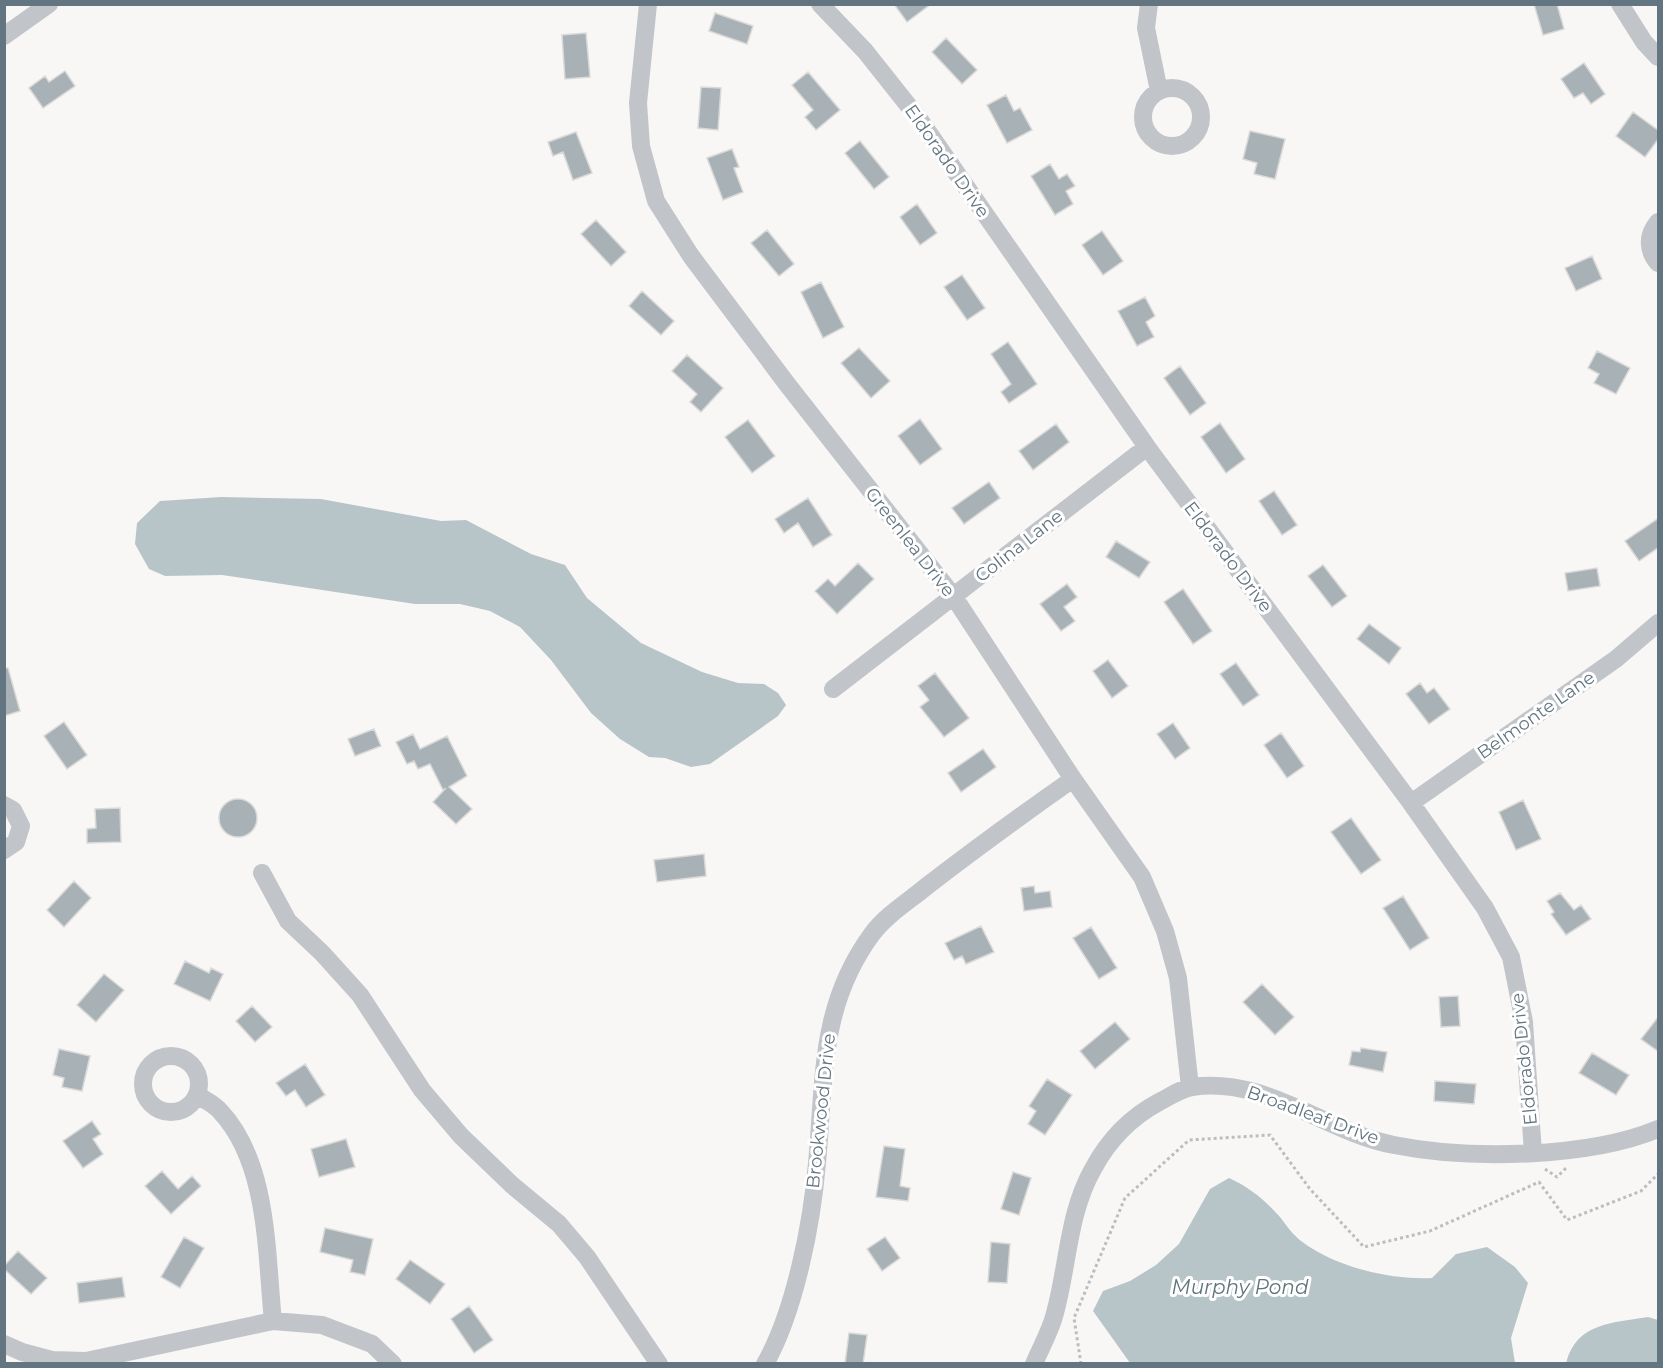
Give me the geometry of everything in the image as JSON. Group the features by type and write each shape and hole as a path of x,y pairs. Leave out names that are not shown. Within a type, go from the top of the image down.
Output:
{"street":[{"path":"4,36 49,4"},
{"name":"Greenlea Drive","path":"648,4 638,104 641,146 656,201 691,256 787,384 954,597 1073,779 1142,877 1166,931 1178,978 1190,1087"},
{"name":"Eldorado Drive","path":"820,4 865,51 919,119 1147,447 1411,802 1485,908 1511,957 1524,1022 1533,1153"},
{"path":"1149,4 1146,28 1159,91"},
{"path":"1620,4 1644,42 1659,57"},
{"path":"1659,222 1652,230 1650,246 1659,263"},
{"name":"Colina Lane","path":"833,689 1147,447"},
{"name":"Belmonte Lane","path":"1411,802 1616,658 1659,623"},
{"name":"Brookwood Drive","path":"765,1364 784,1319 804,1245 817,1166 827,1034 848,972 873,932 903,905 993,835 1073,779"},
{"path":"4,805 13,810 21,826 16,842 4,850"},
{"path":"262,873 288,921 322,953 360,995 422,1090 461,1136 512,1185 559,1224 587,1257 659,1364"},
{"name":"Broadleaf Drive","path":"1034,1364 1055,1315 1071,1230 1092,1170 1128,1123 1152,1106 1190,1087 1237,1087 1265,1095 1359,1135 1395,1145 1465,1152 1533,1153 1592,1148 1635,1138 1659,1129"},
{"path":"197,1095 219,1109 247,1152 258,1186 273,1321"},
{"path":"4,1344 22,1352 52,1360 86,1361 273,1321 322,1325 372,1344 393,1364"}],"path":[{"path":"1081,1364 1074,1318 1125,1198 1189,1140 1270,1135 1310,1189 1364,1247 1430,1231 1539,1182 1567,1220 1641,1191 1659,1174"}],"water":[{"path":"221,497 321,499 441,521 466,520 531,554 565,565 587,598 641,643 702,672 738,683 764,684 778,693 786,705 778,716 710,764 691,767 665,758 649,757 620,739 591,713 551,660 520,627 490,611 460,604 415,604 222,575 165,576 149,569 135,544 137,523 160,501"},
{"name":"Murphy Pond","path":"1229,1178 1263,1200 1301,1241 1330,1258 1364,1270 1399,1277 1432,1278 1456,1254 1487,1247 1515,1267 1528,1283 1511,1338 1515,1363 1130,1363 1093,1311 1103,1291 1130,1281 1156,1265 1179,1244 1210,1189"},
{"path":"1648,1317 1658,1320 1658,1363 1566,1363 1571,1349 1588,1332 1610,1323"}],"building":[{"path":"894,4 931,4 907,22"},
{"path":"1534,4 1557,4 1564,29 1543,35"},
{"path":"715,13 753,26 747,44 709,31"},
{"path":"586,33 590,77 565,79 562,35"},
{"path":"946,38 977,70 962,84 932,52"},
{"path":"1584,63 1605,94 1591,104 1583,93 1574,98 1561,79"},
{"path":"65,71 75,86 43,108 29,88 45,76 49,82"},
{"path":"808,72 840,110 816,130 805,117 813,110 792,85"},
{"path":"701,87 721,88 718,130 698,128"},
{"path":"1006,95 1014,111 1020,108 1032,130 1007,143 987,105"},
{"path":"1633,112 1659,131 1659,138 1645,157 1616,136"},
{"path":"1250,131 1285,139 1275,179 1254,174 1257,163 1243,159"},
{"path":"576,132 592,173 573,180 563,152 553,156 548,142"},
{"path":"860,141 889,177 874,189 845,153"},
{"path":"732,149 739,167 734,168 743,192 723,200 707,158"},
{"path":"1050,164 1059,179 1067,174 1075,186 1066,191 1073,204 1055,215 1031,176"},
{"path":"917,204 937,233 920,245 900,217"},
{"path":"596,220 626,252 611,266 581,234"},
{"path":"767,230 794,264 779,276 751,243"},
{"path":"1102,231 1123,261 1103,275 1082,245"},
{"path":"1592,256 1602,279 1576,291 1565,268"},
{"path":"962,275 985,308 967,320 944,287"},
{"path":"821,282 844,327 823,338 801,292"},
{"path":"642,291 674,321 661,335 629,306"},
{"path":"1145,297 1155,316 1146,322 1154,337 1137,346 1118,311"},
{"path":"1008,342 1037,384 1009,403 1001,392 1011,384 991,354"},
{"path":"859,348 890,381 871,398 841,363"},
{"path":"1597,351 1630,368 1616,394 1594,383 1599,374 1588,368"},
{"path":"687,355 723,388 701,412 690,402 697,394 672,371"},
{"path":"1180,366 1206,403 1190,415 1164,378"},
{"path":"920,419 942,449 920,465 898,436"},
{"path":"748,420 775,456 752,473 725,437"},
{"path":"1220,423 1245,459 1226,473 1201,437"},
{"path":"1056,424 1069,442 1033,470 1019,451"},
{"path":"989,482 1000,498 964,524 952,508"},
{"path":"1274,491 1297,525 1282,535 1259,501"},
{"path":"808,498 832,535 813,547 798,523 784,533 775,519"},
{"path":"1659,518 1659,547 1639,561 1625,541"},
{"path":"1116,541 1150,562 1139,578 1106,557"},
{"path":"858,563 874,579 837,614 815,591 828,579 835,586"},
{"path":"1323,565 1347,596 1332,607 1308,576"},
{"path":"1597,568 1600,586 1568,591 1565,573"},
{"path":"1067,584 1077,597 1064,607 1075,621 1061,631 1040,604"},
{"path":"1183,589 1212,631 1193,644 1164,602"},
{"path":"1369,624 1401,648 1389,664 1357,639"},
{"path":"1108,660 1128,686 1112,698 1093,671"},
{"path":"1236,663 1259,695 1243,706 1220,674"},
{"path":"4,668 8,668 20,711 4,716"},
{"path":"935,673 969,718 944,737 920,707 929,700 918,686"},
{"path":"1420,683 1427,693 1434,688 1450,709 1429,724 1406,694"},
{"path":"64,722 87,755 67,769 44,736"},
{"path":"1173,723 1190,748 1175,759 1157,734"},
{"path":"374,729 381,746 355,756 348,739"},
{"path":"1281,733 1304,766 1287,778 1264,745"},
{"path":"413,734 420,749 447,736 467,776 449,787 472,809 456,824 433,802 446,788 443,790 430,764 418,769 414,761 407,764 396,742"},
{"path":"983,749 996,767 961,792 948,773"},
{"path":"238,799 251,805 257,818 251,831 238,837 225,831 219,818 225,805"},
{"path":"1523,800 1541,839 1516,850 1499,812"},
{"path":"120,808 121,842 87,843 87,829 96,828 95,809"},
{"path":"1351,818 1381,860 1361,874 1331,832"},
{"path":"704,854 706,876 657,882 654,860"},
{"path":"74,881 91,898 64,927 47,910"},
{"path":"1034,886 1035,893 1050,891 1052,907 1024,911 1021,888"},
{"path":"1560,893 1574,910 1581,905 1591,919 1566,935 1551,914 1554,912 1547,901"},
{"path":"1403,896 1429,938 1410,950 1383,908"},
{"path":"981,926 994,952 966,964 962,956 954,960 945,943"},
{"path":"1091,927 1117,968 1099,979 1073,938"},
{"path":"185,961 209,973 211,968 223,974 210,1001 174,984"},
{"path":"104,974 124,990 96,1022 77,1005"},
{"path":"1262,984 1294,1017 1275,1035 1243,1002"},
{"path":"1458,996 1460,1026 1441,1027 1439,997"},
{"path":"252,1006 272,1027 255,1042 236,1021"},
{"path":"1659,1016 1659,1052 1641,1039"},
{"path":"1115,1022 1130,1039 1095,1069 1080,1051"},
{"path":"1361,1048 1387,1052 1383,1072 1349,1065 1352,1051 1360,1052"},
{"path":"59,1049 90,1056 82,1091 62,1087 64,1078 53,1075"},
{"path":"1592,1053 1629,1075 1616,1095 1579,1073"},
{"path":"305,1064 325,1095 306,1107 295,1090 286,1096 276,1083"},
{"path":"1047,1079 1072,1095 1045,1135 1028,1124 1036,1111 1029,1106"},
{"path":"1435,1081 1476,1084 1474,1104 1434,1101"},
{"path":"92,1121 101,1134 93,1139 103,1154 83,1168 63,1141"},
{"path":"346,1139 355,1167 319,1177 311,1149"},
{"path":"884,1146 905,1149 900,1186 910,1188 908,1201 876,1197"},
{"path":"162,1171 178,1189 192,1176 201,1186 171,1214 145,1186"},
{"path":"1013,1172 1031,1178 1019,1215 1001,1209"},
{"path":"325,1228 373,1239 365,1275 350,1272 353,1260 320,1252"},
{"path":"184,1237 204,1248 180,1288 161,1277"},
{"path":"885,1237 900,1258 882,1271 867,1249"},
{"path":"991,1242 1010,1244 1007,1283 988,1282"},
{"path":"18,1251 47,1278 31,1294 4,1269 4,1266"},
{"path":"410,1260 445,1284 430,1304 396,1279"},
{"path":"122,1277 125,1297 79,1303 77,1283"},
{"path":"469,1306 493,1340 474,1353 451,1319"},
{"path":"849,1333 867,1335 863,1364 845,1364"}]}
